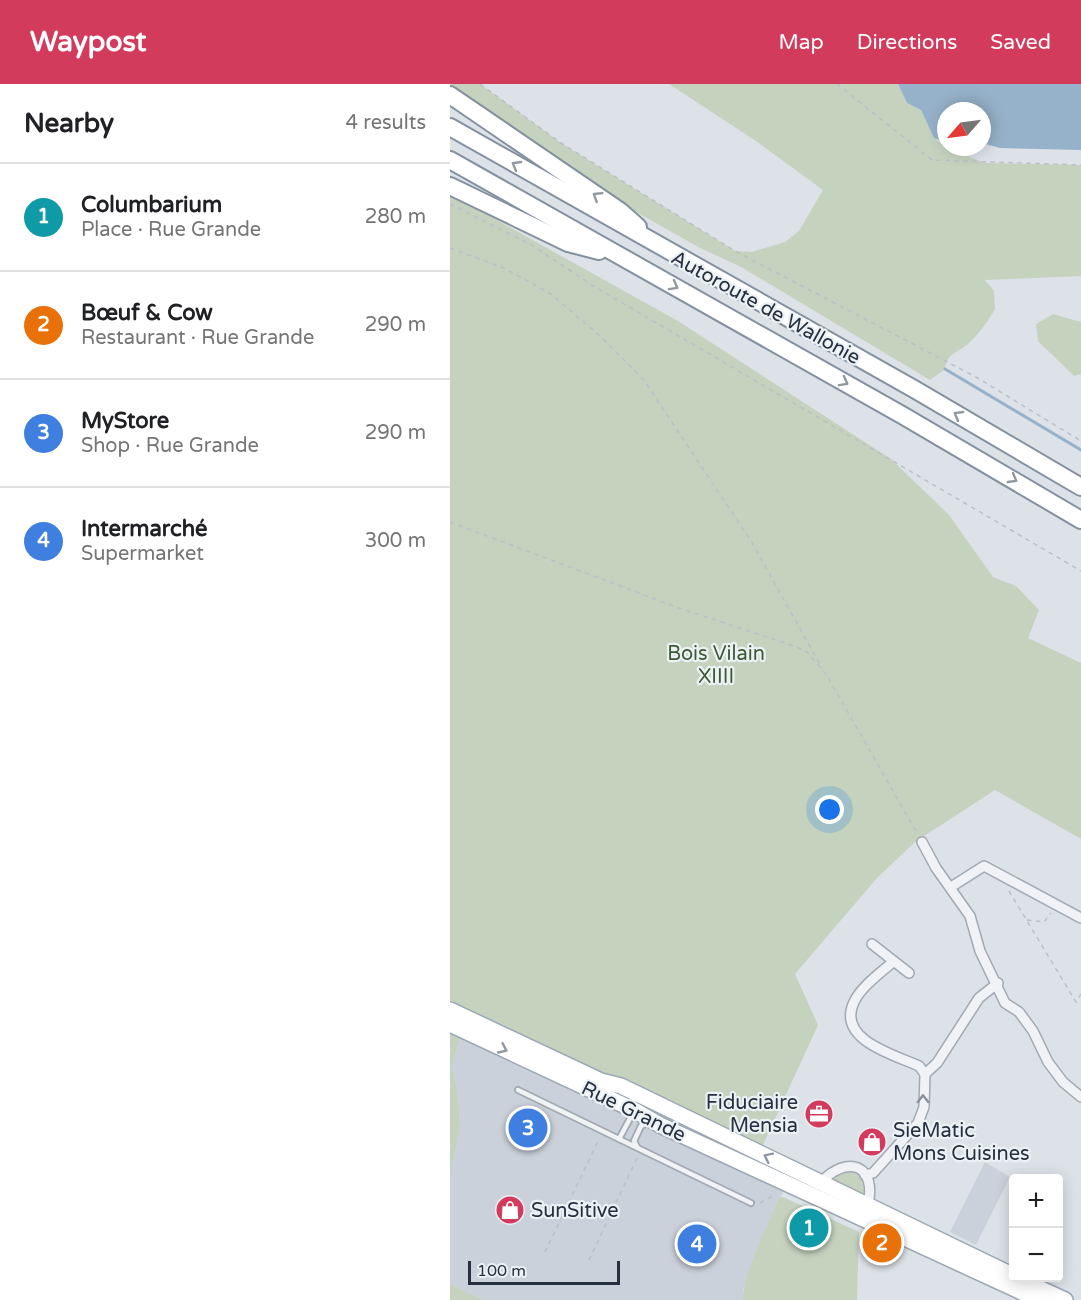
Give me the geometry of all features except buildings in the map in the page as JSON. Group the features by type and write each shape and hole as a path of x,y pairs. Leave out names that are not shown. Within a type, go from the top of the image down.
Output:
{"highway":[{"path":"450,95 620,211 658,246"},
{"name":"Autoroute de Wallonie","path":"450,127 914,389 1081,487"},
{"name":"Autoroute de Wallonie","path":"450,160 902,414 1081,520"},
{"path":"450,186 568,243 623,257"}],"main road":[{"name":"Rue Grande","path":"450,1010 601,1081 621,1086 660,1125 1039,1300"},
{"name":"Rue Grande","path":"450,1024 821,1182 1009,1274"},
{"name":"Rue Grande","path":"1026,1282 1065,1300"}],"street":[{"path":"922,842 936,868 970,916 980,951 998,983 1005,1003 1019,1012 1033,1030 1048,1062 1063,1082 1081,1098"},
{"path":"951,887 984,866 1081,918"},
{"path":"872,944 909,974"},
{"path":"866,1175 873,1173 918,1123 924,1107 924,1074 919,1066 864,1041 853,1026 851,1011 854,1001 893,962"},
{"path":"924,1074 937,1063 979,998 998,983"},
{"path":"821,1182 837,1167 842,1166 857,1168 866,1175 871,1188 868,1205 850,1212"}],"lane":[{"path":"518,1090 751,1203"},
{"path":"619,1139 644,1107"},
{"path":"639,1148 634,1141 641,1126 650,1123 660,1125"}],"path":[{"path":"480,84 561,143 735,251 976,377 1081,441"},
{"path":"837,84 932,160 1081,165"},
{"path":"450,204 532,245 595,287 1081,571"},
{"path":"450,248 504,268 550,294 600,336 643,379 751,541 922,842"},
{"path":"450,522 679,608 794,646 807,652 826,674"},
{"path":"1009,891 1076,1002 1081,994"},
{"path":"1026,919 1044,922 1052,912 1069,910"},
{"path":"546,1252 603,1131"},
{"path":"589,1260 639,1148"},
{"path":"751,1203 763,1203 776,1194"}],"shaded area":[{"path":"460,1038 784,1189 743,1290 743,1300 484,1300 450,1284 450,1179 460,1127 458,1092 452,1066"},
{"path":"985,1162 1009,1176 976,1245 950,1232"}],"green space":[{"path":"450,84 480,84 561,143 735,251 752,252 785,242 799,231 823,190 756,141 669,84 898,84 907,103 921,110 937,140 937,156 967,156 984,163 1081,165 1081,276 985,280 994,291 995,309 976,336 951,356 945,369 930,380 741,267 700,248 578,179"},
{"name":"Bois Vilain XIIII","path":"450,194 678,321 891,459 949,515 993,577 1016,586 1039,610 1028,638 1081,663 1081,839 995,790 915,842 877,878 795,974 818,1025 762,1147 450,1000"},
{"path":"1053,314 1081,322 1081,374 1074,376 1038,341 1036,324"},
{"path":"450,1034 460,1038 452,1066 458,1092 460,1127 450,1179"},
{"path":"851,1171 862,1178 865,1197 830,1182 837,1174"},
{"path":"783,1197 859,1232 857,1300 743,1300 747,1277 757,1249 779,1198"},
{"path":"450,1284 484,1300 450,1300"}],"water":[{"path":"898,84 1081,84 1081,150 1000,148 991,146 991,102 937,102 937,139 934,138 921,110 907,103"}],"waterway":[{"path":"945,369 1081,450"}],"place":[{"name":"Fiduciaire Mensia","path":"819,1114"},
{"name":"MyStore","path":"528,1128"},
{"name":"SieMatic Mons Cuisines","path":"872,1142"},
{"name":"SunSitive","path":"510,1210"},
{"name":"Columbarium","path":"809,1228"},
{"name":"Bœuf & Cow","path":"882,1243"},
{"name":"Intermarché","path":"697,1244"}]}
